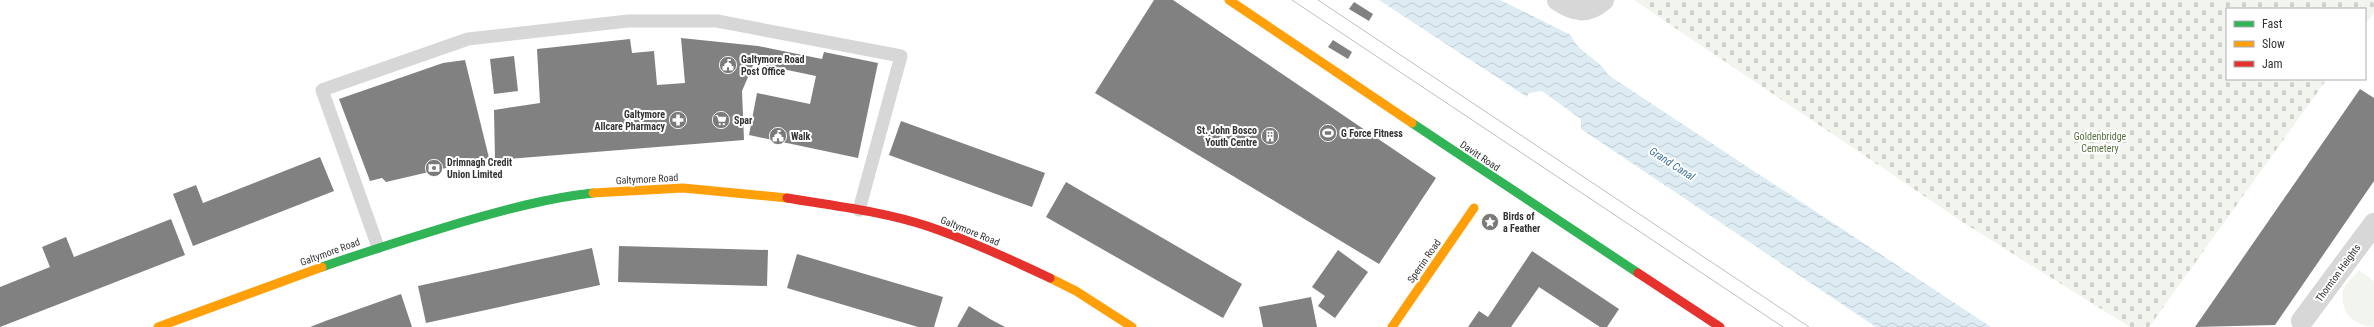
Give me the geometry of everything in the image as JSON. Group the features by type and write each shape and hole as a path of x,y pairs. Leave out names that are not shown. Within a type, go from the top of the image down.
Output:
{"street":[{"name":"Davitt Road","path":"1229,0 1505,187 1720,327"},
{"path":"1558,0 1580,11 1596,5"},
{"name":"Galtymore Road","path":"158,327 378,247 512,208 566,196 625,190 683,188 785,198 859,210 926,226 998,254 1076,291 1132,327"},
{"name":"Sperrin Road","path":"1392,327 1474,208"},
{"name":"Thornton Heights","path":"2302,322 2374,224"}],"lane":[{"path":"378,247 322,90 468,39 628,21 717,21 901,56 859,210"}],"green space":[{"name":"Goldenbridge Cemetery","path":"1634,0 2374,0 2374,13 2366,24 2366,8 2226,8 2226,80 2326,80 2149,327 2130,327 1967,225"},
{"path":"2359,270 2374,281 2374,327 2358,323 2350,317 2344,308 2343,290"}],"water":[{"name":"Grand Canal","path":"1379,0 1500,0 1571,35 1579,47 1600,64 1608,75 1991,327 1876,327 1581,129 1581,119 1542,91 1529,93 1527,97"}],"building":[{"name":"St. John Bosco Youth Centre","path":"1154,0 1173,0 1436,178 1379,264 1095,93"},
{"path":"1354,2 1373,14 1369,21 1349,9"},
{"path":"681,38 758,46 822,59 824,52 878,63 858,158 749,135 757,93 810,104 816,76 754,63 742,91 744,140 495,160 494,110 540,103 537,49 630,39 632,53 654,51 657,85 685,83"},
{"path":"1333,40 1352,52 1348,59 1328,47"},
{"path":"514,56 518,91 494,94 490,59"},
{"path":"465,60 489,158 386,182 382,178 370,181 339,99 443,63"},
{"path":"2360,89 2374,98 2374,181 2275,325 2195,327"},
{"path":"901,121 1045,173 1032,207 889,155"},
{"path":"320,157 334,191 193,246 173,194 196,185 203,203"},
{"path":"1066,182 1242,284 1223,318 1046,217"},
{"path":"171,219 185,255 0,327 0,287 50,267 42,247 66,237 74,257"},
{"path":"619,246 768,250 767,286 618,282"},
{"path":"592,248 600,285 426,323 418,286"},
{"path":"1338,250 1368,272 1335,318 1318,306 1325,296 1312,287"},
{"path":"1532,251 1619,309 1607,327 1600,327 1539,287 1511,327 1468,327 1479,311 1488,317"},
{"path":"797,254 943,297 934,327 918,327 787,288"},
{"path":"401,294 412,327 310,327 328,320"},
{"path":"1311,297 1317,327 1263,327 1259,307"},
{"path":"969,306 990,319 1005,327 957,327"}],"tram line":[{"path":"1292,0 1783,327"},
{"path":"1318,0 1809,327"}],"traffic: fast":[{"path":"1412,123 1638,273"},
{"path":"322,267 459,223 542,201 593,193"}],"traffic: slow":[{"path":"1229,0 1412,123"},
{"path":"593,193 683,188 787,198"},
{"path":"1392,327 1474,208"},
{"path":"158,327 322,267"},
{"path":"1050,278 1076,291 1132,327"}],"traffic: jam":[{"path":"787,198 893,216 927,226 943,231 1005,257 1050,278"},
{"path":"1638,273 1720,327"}],"place":[{"name":"Galtymore Road Post Office","path":"728,65"},
{"name":"Galtymore Allcare Pharmacy","path":"678,120"},
{"name":"Spar","path":"721,120"},
{"name":"G Force Fitness","path":"1328,133"},
{"name":"Walk","path":"778,136"},
{"name":"St. John Bosco Youth Centre","path":"1270,136"},
{"name":"Drimnagh Credit Union Limited","path":"434,168"},
{"name":"Birds of a Feather","path":"1490,222"}]}
